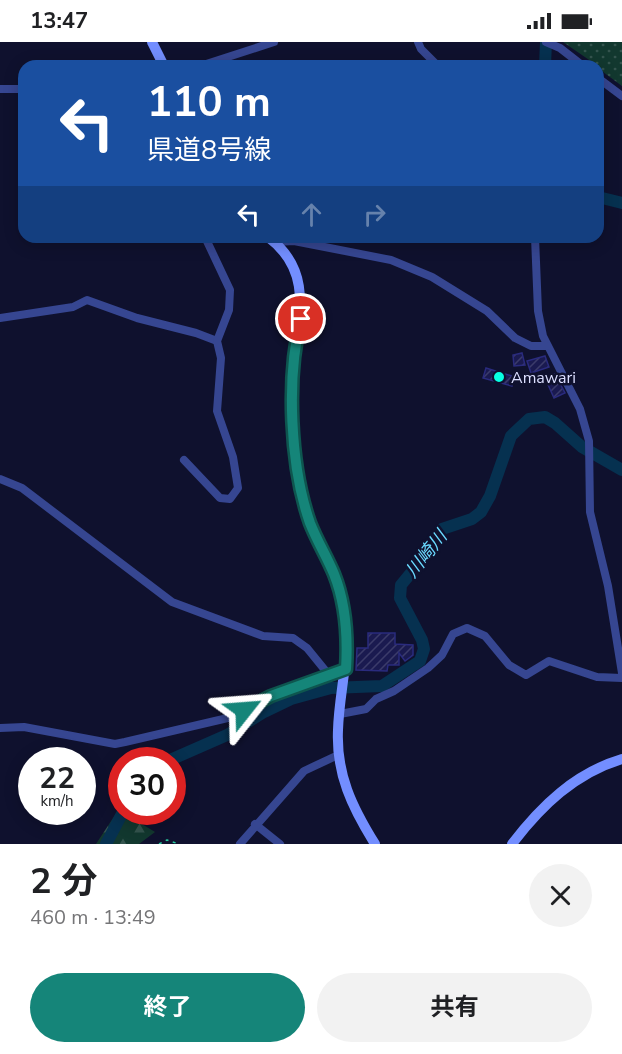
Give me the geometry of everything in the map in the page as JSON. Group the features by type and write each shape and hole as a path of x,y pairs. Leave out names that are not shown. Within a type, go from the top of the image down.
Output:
{"main road":[{"path":"152,42 162,60"},
{"path":"274,243 292,267 301,298 292,387 297,459 307,514 335,576 342,604 347,648 338,755 346,790 354,809 375,844"},
{"path":"512,844 541,809 565,788 589,773 622,759"}],"street":[{"path":"218,60 274,42"},
{"path":"418,42 432,60"},
{"path":"546,42 560,48 575,60"},
{"path":"604,82 622,96"},
{"path":"0,89 18,88"},
{"path":"184,460 220,498 230,499 238,488 233,457 217,411 221,358 217,341 229,310 230,290 208,243"},
{"path":"309,243 391,260 432,277 487,311 515,338 531,345 547,346"},
{"path":"534,243 538,311 547,346 580,409 589,441 590,512 608,586 622,673"},
{"path":"0,318 62,309 87,300 137,318 196,333 217,341"},
{"path":"0,479 22,488 172,602 262,636 293,638 307,648 329,675"},
{"path":"340,712 366,709 376,699 394,691 428,668 441,655 453,634 466,628 485,636 509,665 526,675 549,661 597,677 622,678"},
{"path":"0,728 24,727 115,744 232,717 271,696 329,675 345,673"},
{"path":"240,844 255,824 304,771 338,755"},
{"path":"255,824 280,844"}],"path":[{"path":"159,844 167,840 179,844"}],"green space":[{"path":"563,42 622,42 622,86 604,73 604,60 589,60"},
{"path":"108,825 143,825 155,832 139,844 96,844"}],"building":[{"path":"522,353 525,365 514,366 513,355"},
{"path":"545,356 549,367 531,373 527,361"},
{"name":"Amawari","path":"486,368 515,377 512,386 483,378"},
{"path":"555,374 565,393 554,398 545,378"},
{"path":"368,633 395,633 395,644 413,645 413,655 405,661 399,653 399,665 388,665 387,671 356,670 357,648 368,648"}],"waterway":[{"path":"545,60 546,42"},
{"path":"604,198 622,203"},
{"name":"川崎川","path":"186,753 227,735 264,712 291,699 331,688 382,686 420,661 424,649 422,640 400,598 401,585 429,551 442,529 472,519 481,512 490,496 511,436 529,419 545,417 582,447 622,470"},
{"name":"川崎川","path":"106,844 116,825"}],"place":[{"name":"Amawari","path":"499,377"}],"route":[{"path":"244,710 271,696 346,669 347,648 342,604 335,576 307,514 297,459 292,387 293,356 301,319"}]}
